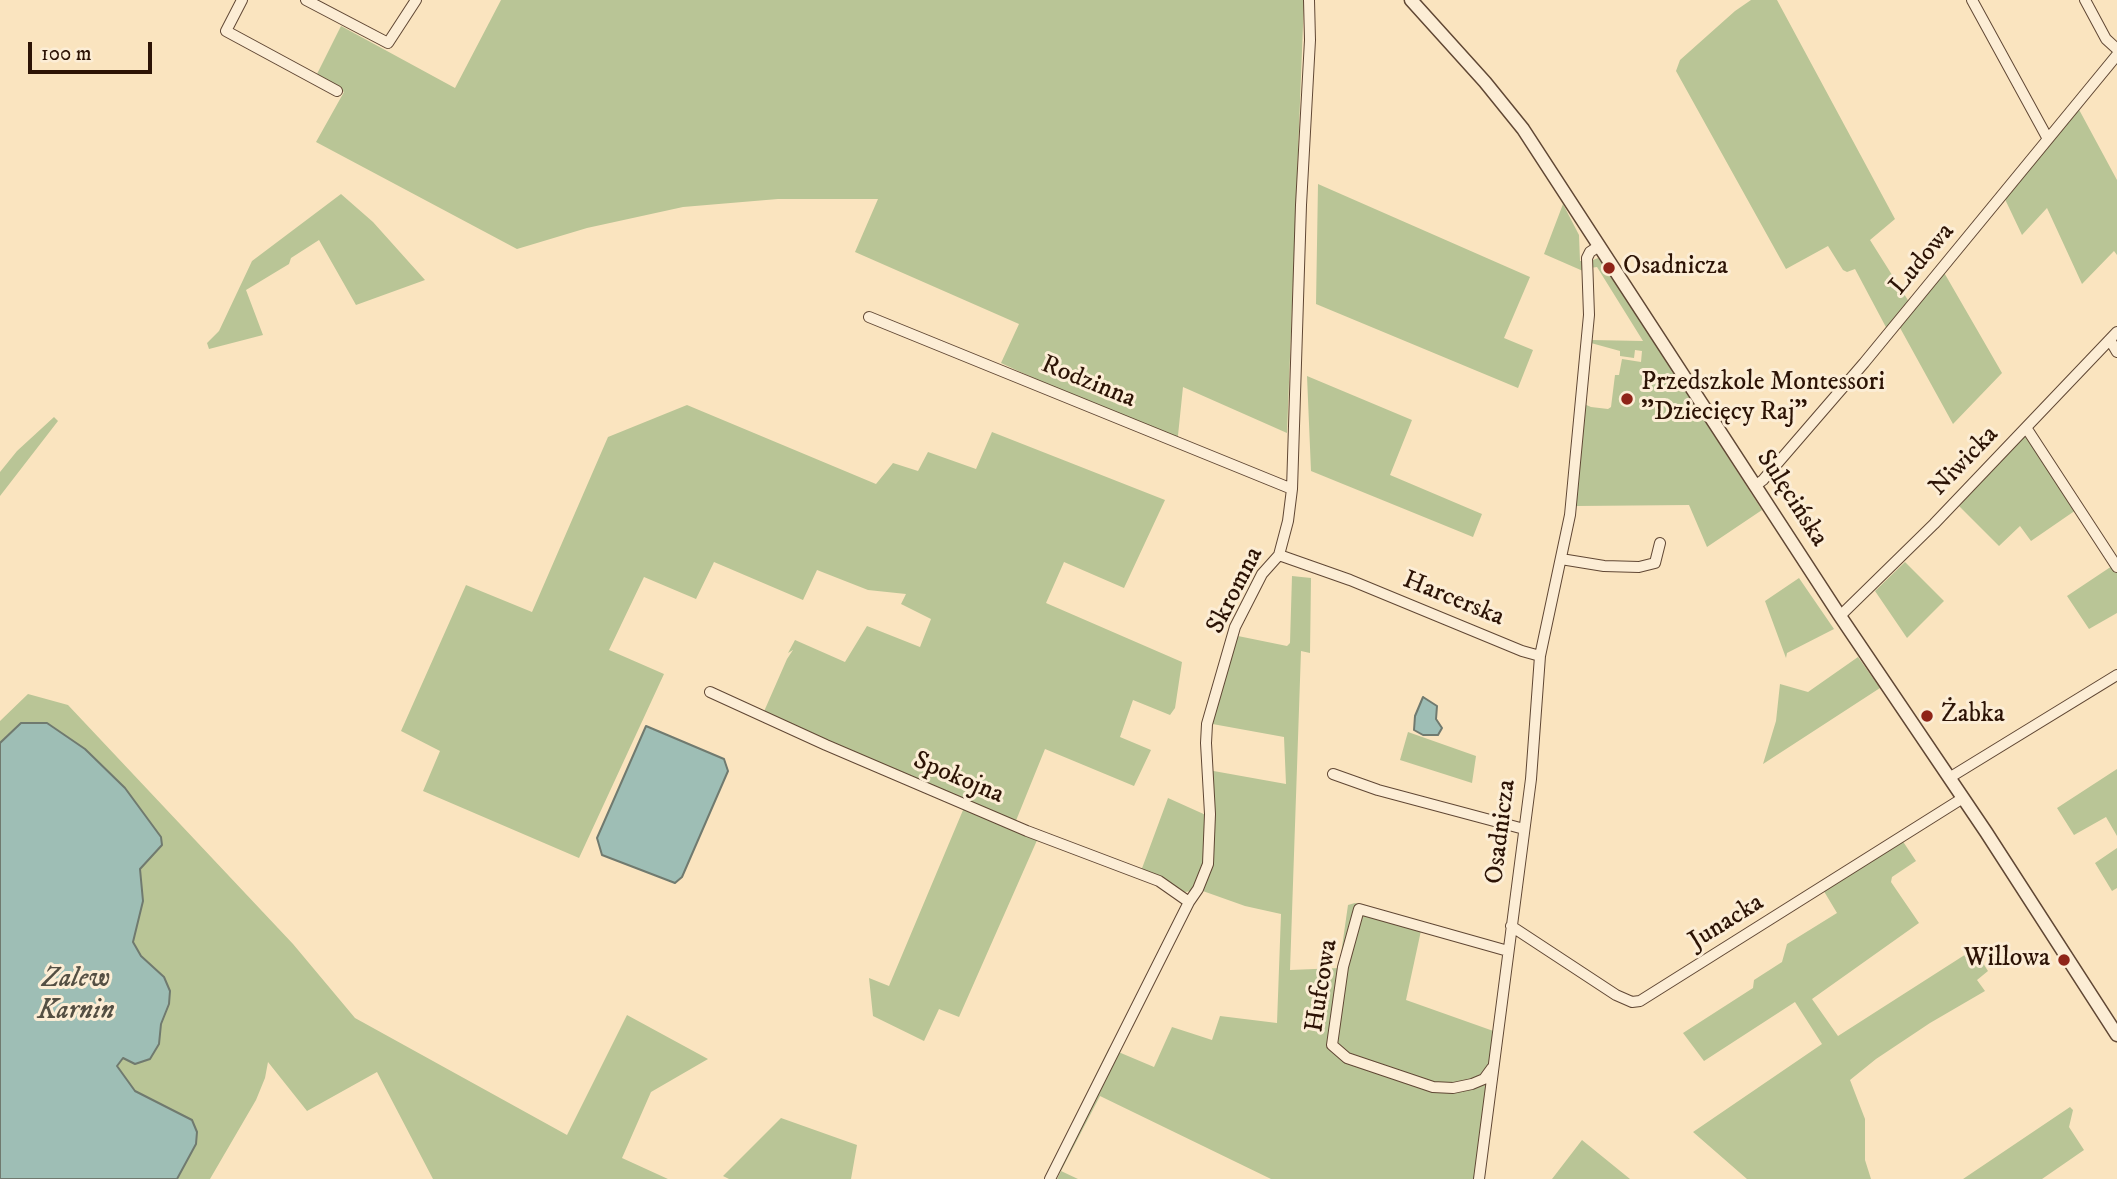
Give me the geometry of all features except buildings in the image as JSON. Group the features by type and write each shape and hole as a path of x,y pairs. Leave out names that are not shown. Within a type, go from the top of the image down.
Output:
{"street":[{"path":"242,0 226,31 337,91"},
{"path":"306,0 388,43 416,0"},
{"name":"Skromna","path":"1050,1179 1189,902 1198,890 1208,864 1210,814 1207,724 1235,627 1262,574 1279,555 1289,521 1310,40 1309,0"},
{"name":"Sulęcińska","path":"1411,0 1485,82 1523,129 2117,1035"},
{"path":"1972,0 2048,139"},
{"path":"2085,0 2106,38 2117,49"},
{"name":"Ludowa","path":"1755,486 1873,352 2117,55"},
{"name":"Osadnicza","path":"1479,1179 1531,779 1540,656 1570,515 1585,366 1587,258 1590,252 1599,246"},
{"name":"Rodzinna","path":"869,317 1292,489"},
{"path":"2113,336 2117,352"},
{"name":"Niwicka","path":"1840,616 1885,574 2113,336"},
{"path":"2026,429 2117,567"},
{"path":"1561,559 1604,566 1639,567 1655,563 1660,543"},
{"name":"Harcerska","path":"1279,555 1350,580 1540,656"},
{"path":"1949,778 2117,676"},
{"name":"Spokojna","path":"710,692 1014,826 1159,881 1189,902"},
{"path":"1333,774 1378,790 1524,829"},
{"name":"Junacka","path":"1511,926 1616,995 1632,1002 1640,1001 1963,798"},
{"name":"Hufcowa","path":"1494,1065 1484,1079 1472,1084 1453,1088 1433,1087 1347,1058 1332,1045 1343,967 1359,909 1508,951"}],"green space":[{"path":"501,0 1304,0 1287,433 1183,387 1177,445 1001,363 1019,324 855,252 878,199 778,199 683,207 587,228 517,249 316,142 344,92 316,76 341,26 455,88"},
{"path":"1751,0 1777,0 1895,219 1870,240 1911,305 1942,269 2002,373 1953,424 1899,326 1888,331 1855,269 1847,272 1843,270 1828,246 1786,269 1676,71 1680,60"},
{"path":"2117,45 2117,55 2076,104 2117,180 2117,255 2114,251 2082,284 2047,208 2022,235 2003,195"},
{"path":"1318,184 1530,277 1504,338 1533,350 1518,388 1316,304"},
{"path":"341,194 373,222 425,280 356,305 319,240 291,258 289,264 246,290 263,335 209,349 207,343 219,331 252,261"},
{"path":"1563,204 1579,235 1583,271 1544,254"},
{"path":"1598,258 1762,510 1707,547 1689,505 1576,506 1584,404 1608,409 1611,407 1615,375 1619,375 1622,359 1641,362 1642,351 1635,350 1634,358 1620,356 1620,351 1591,343 1591,340 1643,341 1597,267 1590,268 1593,260"},
{"path":"1307,376 1412,420 1390,475 1482,514 1473,537 1311,471"},
{"path":"687,405 876,484 893,463 918,471 928,452 976,469 992,432 1165,500 1124,588 1064,562 1046,603 1182,662 1175,708 1170,715 1133,700 1120,737 1151,750 1134,786 1045,749 1013,828 1038,838 959,1017 939,1009 924,1041 873,1016 869,978 889,986 966,803 762,716 793,650 788,653 795,640 845,662 867,626 920,647 931,619 901,604 906,594 868,590 817,570 803,600 714,562 696,599 644,577 609,650 664,674 579,858 423,791 440,751 401,731 466,585 532,612 608,437"},
{"path":"54,417 58,421 0,496 0,472 17,451"},
{"path":"2026,435 2076,510 2031,541 2020,526 1999,546 1959,506"},
{"path":"1905,562 1944,601 1907,638 1875,591"},
{"path":"2115,564 2117,613 2089,629 2067,596"},
{"path":"1292,576 1311,578 1310,653 1301,651 1290,970 1339,968 1348,905 1355,903 1422,926 1406,1000 1499,1033 1476,1179 1271,1179 1100,1096 1061,1171 1051,1166 1109,1048 1154,1067 1172,1027 1212,1040 1220,1016 1277,1023 1281,914 1245,906 1200,890 1185,892 1141,871 1168,798 1208,816 1208,770 1286,784 1284,737 1207,723 1233,635 1287,646 1290,643"},
{"path":"1799,578 1834,629 1787,653 1786,658 1765,601"},
{"path":"1858,657 1880,688 1763,764 1776,721 1780,684 1808,692"},
{"path":"28,694 68,705 293,944 355,1018 567,1135 627,1015 708,1059 651,1092 622,1158 668,1179 433,1179 377,1072 307,1111 268,1062 256,1100 210,1179 177,1179 196,1144 192,1120 135,1091 117,1066 123,1058 159,1044 161,1024 169,1004 164,977 141,956 132,942 143,901 140,869 161,845 161,837 125,788 85,749 21,723 0,743 0,721"},
{"path":"1408,732 1476,756 1472,783 1400,760"},
{"path":"2117,769 2117,836 2106,817 2074,835 2057,808"},
{"path":"1902,840 1916,861 1892,877 1891,882 1919,923 1812,999 1838,1036 1974,949 1988,971 1977,980 1985,991 1930,1023 1850,1080 1865,1119 1865,1160 1871,1179 1747,1179 1693,1132 1822,1044 1795,1002 1704,1061 1683,1033 1753,988 1754,980 1782,962 1787,944 1837,913 1822,888"},
{"path":"2117,848 2117,888 2112,891 2095,863"},
{"path":"2070,1107 2073,1110 2069,1127 2084,1150 2042,1179 1963,1179"},
{"path":"781,1118 857,1145 851,1179 729,1179 723,1176"},
{"path":"1582,1140 1630,1179 1552,1179"},
{"path":"1061,1171 1078,1179 1057,1179"}],"water":[{"path":"1423,697 1437,706 1436,719 1442,728 1438,735 1423,735 1414,730 1415,716"},
{"name":"Zalew Karnin","path":"21,723 47,723 85,749 125,788 161,837 162,845 140,869 143,901 133,942 141,956 164,977 170,991 169,1004 161,1024 159,1044 150,1059 135,1064 123,1058 117,1066 135,1091 192,1120 197,1132 196,1144 177,1179 0,1179 0,743"},
{"path":"646,726 724,759 728,771 682,877 675,883 602,855 597,838"}],"place":[{"name":"Osadnicza","path":"1609,268"},
{"name":"Przedszkole Montessori \"Dziecięcy Raj\"","path":"1627,399"},
{"name":"Żabka","path":"1927,716"},
{"name":"Willowa","path":"2064,960"}]}
